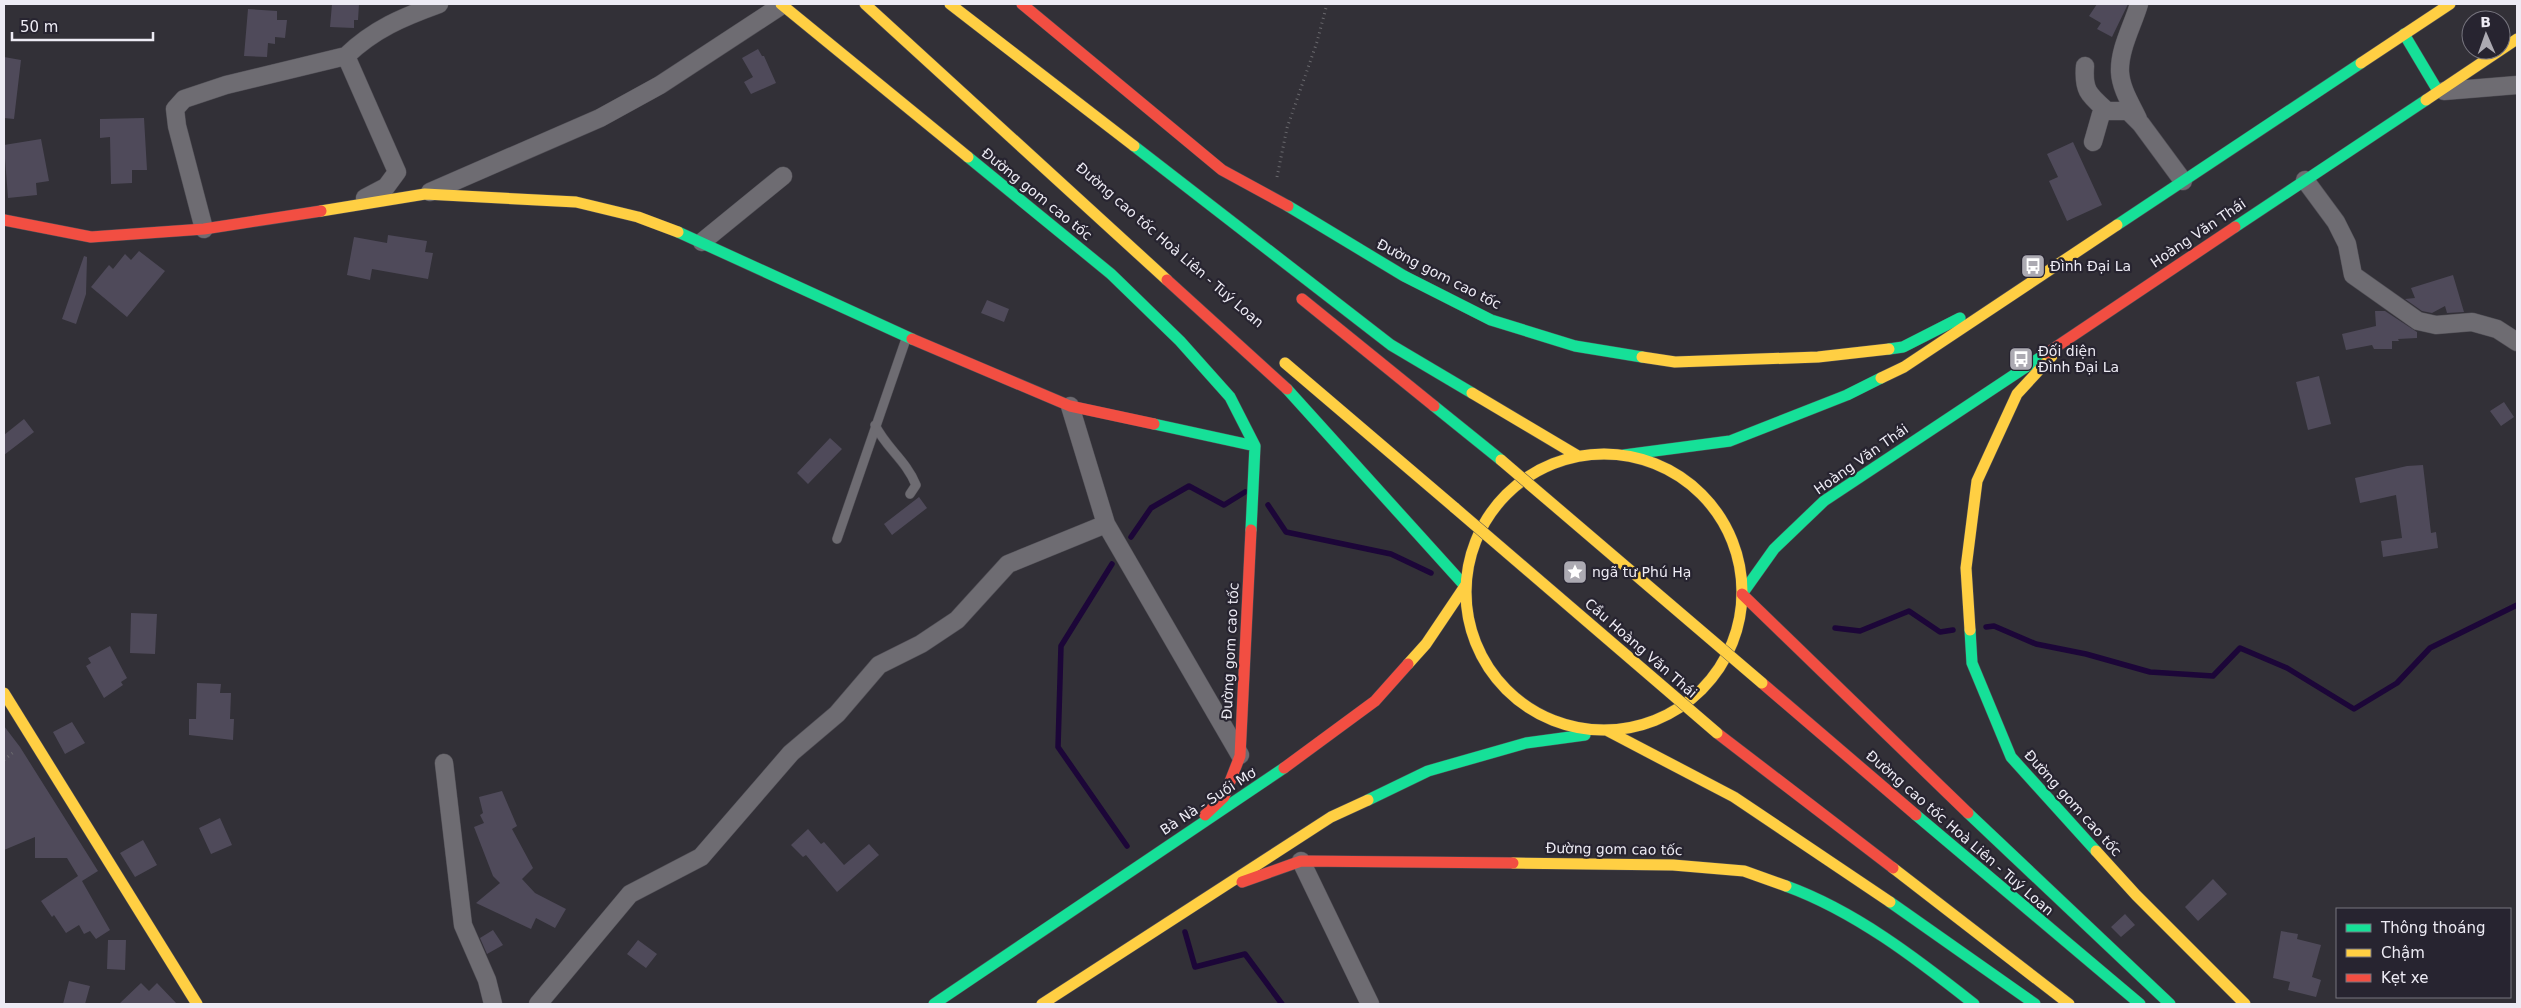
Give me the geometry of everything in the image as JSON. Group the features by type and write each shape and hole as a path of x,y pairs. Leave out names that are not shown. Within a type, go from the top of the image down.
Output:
{"main road":[{"name":"Đường gom cao tốc","path":"781,4 1111,274 1180,340 1230,397 1255,446 1240,756 1224,797 1187,832"},
{"name":"Đường cao tốc Hoà Liên - Tuý Loan","path":"866,4 1130,230"},
{"path":"866,4 1298,399 1465,586"},
{"path":"937,4 1047,94"},
{"path":"950,4 1390,345 1578,456"},
{"name":"Đường gom cao tốc","path":"1022,4 1222,170 1273,197 1404,276 1491,320 1575,346 1675,362 1818,357 1903,346 2025,286"},
{"path":"2035,1004 1949,942 1734,797 1608,732 1563,725 1522,705 1490,672 1470,632 1465,586 1474,541 1499,501 1535,472 1578,456 1624,455 1730,441 1847,395 1904,367 2450,4"},
{"path":"2404,34 2438,91"},
{"name":"Hoàng Văn Thái","path":"1742,594 1774,549 1824,501 2517,39"},
{"path":"4,220 91,237 204,229 425,194 576,202 638,217 702,242 907,337 1070,406 1255,446"},
{"name":"Đường cao tốc Hoà Liên - Tuý Loan","path":"1293,293 1501,460 2056,935 2140,1004"},
{"name":"Đường gom cao tốc","path":"2070,337 2017,394 1977,481 1966,568 1972,663 2011,757 2136,895 2245,1004"},
{"name":"Cầu Hoàng Văn Thái","path":"1274,353 1717,733 2069,1004"},
{"path":"1042,1004 1221,890 1331,817 1428,771 1526,743 1608,732 1653,723 1693,700 1723,666 1740,624 1744,576 1732,535 1706,497 1669,469 1624,455"},
{"name":"Bà Nà - Suối Mơ","path":"934,1004 1296,760 1376,701 1426,644 1465,586"},
{"path":"1742,594 2011,855 2170,1004"},
{"path":"4,693 197,1004"},
{"name":"Đường gom cao tốc","path":"1221,890 1301,861 1663,864 1744,872 1810,895 1909,953 1974,1004"}],"street":[{"path":"204,229 175,109 184,99 226,85 346,56 360,43 396,19 439,4"},
{"path":"425,194 600,118 660,85 781,4"},
{"path":"2139,4 2126,44 2120,71 2125,93 2141,124"},
{"path":"346,56 396,172 386,187 349,207"},
{"path":"2085,66 2084,79 2088,95 2107,110 2128,111 2141,124 2183,181"},
{"path":"2438,91 2517,85"},
{"path":"2093,142 2101,114 2107,110"},
{"path":"702,242 783,176"},
{"path":"2305,180 2336,222 2348,244 2353,274 2364,284 2418,321 2436,325 2472,322 2497,329 2517,342"},
{"path":"1070,406 1106,524 1240,756"},
{"path":"538,1004 630,894 701,857 792,753 837,714 880,665 921,644 957,620 1008,564 1106,524"},
{"path":"444,763 463,925 487,980 493,1004"},
{"path":"1301,861 1370,1004"}],"lane":[{"path":"837,539 907,337"},
{"path":"875,425 882,439 910,470 916,485 910,494"}],"path":[{"path":"1273,197 1287,128 1317,42 1327,4"}],"building":[{"path":"332,4 359,4 358,20 354,20 354,28 330,27"},
{"path":"2097,4 2128,4 2112,37 2097,29 2101,23 2089,16"},
{"path":"248,9 277,11 277,20 287,20 285,38 275,37 275,44 268,43 267,57 244,56"},
{"path":"758,49 762,56 764,56 776,83 751,94 744,82 753,77 742,58"},
{"path":"4,57 21,60 14,119 4,118"},
{"path":"144,118 147,170 132,170 132,183 111,184 110,137 100,138 100,119"},
{"path":"41,139 49,181 36,183 37,195 8,198 4,145"},
{"path":"2073,142 2102,205 2067,221 2049,181 2058,177 2047,154"},
{"path":"388,235 427,241 425,252 433,253 428,279 372,269 370,280 347,275 354,237 387,243"},
{"path":"139,251 165,271 127,317 91,287 109,265 113,269 125,254 131,260"},
{"path":"84,256 87,257 86,294 76,324 62,319"},
{"path":"2453,275 2464,312 2447,313 2445,306 2432,313 2422,311 2405,299 2415,298 2411,288"},
{"path":"987,300 1009,309 1004,322 981,313"},
{"path":"2375,311 2385,311 2417,332 2417,338 2392,341 2392,349 2374,349 2372,345 2346,350 2342,334 2376,326"},
{"path":"2319,376 2331,424 2308,430 2296,382"},
{"path":"2504,402 2514,417 2501,426 2490,411"},
{"path":"24,419 34,432 4,455 4,435"},
{"path":"830,438 842,449 808,484 797,473"},
{"path":"2423,465 2431,533 2436,532 2438,548 2383,557 2381,541 2402,538 2396,495 2360,503 2355,478 2407,466"},
{"path":"919,497 927,508 892,535 884,524"},
{"path":"131,613 157,614 155,654 130,653"},
{"path":"110,646 127,678 121,682 123,685 104,698 86,666 91,663 88,658"},
{"path":"197,683 221,684 220,693 231,693 230,719 234,719 233,740 189,735 189,719 196,719"},
{"path":"72,722 85,743 65,754 53,732"},
{"path":"4,726 20,747 98,871 82,881 110,930 96,939 90,931 84,934 79,925 66,933 54,915 52,917 41,901 78,876 67,858 35,858 35,837 4,850"},
{"path":"502,791 517,826 512,829 533,868 522,879 535,893 566,909 555,928 536,918 531,929 476,903 500,883 493,876 474,827 484,823 480,815 483,813 479,797"},
{"path":"220,818 232,845 211,854 199,828"},
{"path":"808,829 821,844 824,842 844,865 869,844 879,855 837,892 806,855 803,857 791,845"},
{"path":"143,840 157,865 135,877 120,853"},
{"path":"2213,879 2227,894 2198,921 2185,907"},
{"path":"2125,914 2135,925 2121,937 2111,927"},
{"path":"493,930 503,945 487,954 480,938"},
{"path":"2281,931 2298,934 2297,939 2321,945 2312,977 2321,980 2316,997 2288,990 2290,982 2273,978"},
{"path":"108,940 126,940 125,970 107,969"},
{"path":"638,940 657,954 646,968 627,954"},
{"path":"69,981 90,986 85,1004 63,1004"},
{"path":"141,983 149,991 157,983 177,1004 119,1004"}],"waterway":[{"path":"1131,537 1151,508 1189,486 1224,505 1245,492"},
{"path":"1268,505 1286,532 1391,554 1431,573"},
{"path":"1112,564 1061,646 1058,747 1127,846"},
{"path":"1986,627 1994,626 2036,644 2086,654 2150,672 2213,676 2240,648 2287,668 2354,709 2397,683 2430,648 2517,605"},
{"path":"1835,628 1860,631 1909,611 1940,632 1953,630"},
{"path":"1185,932 1195,967 1245,954 1282,1004"}],"traffic: fast":[{"path":"2404,34 2438,91"},
{"path":"2117,225 2361,63"},
{"path":"2235,227 2426,100"},
{"path":"1134,146 1391,345 1472,393"},
{"path":"968,157 1111,274 1180,341 1230,397 1255,446 1251,530"},
{"path":"1288,206 1404,276 1491,320 1575,346 1642,357"},
{"path":"678,232 912,339"},
{"path":"1889,349 1903,347 1960,318"},
{"path":"1742,594 1774,549 1824,501 2047,353"},
{"path":"1624,455 1730,441 1847,395 1881,378"},
{"path":"1287,389 1465,586"},
{"path":"1434,406 1501,460"},
{"path":"1154,424 1255,446"},
{"path":"1970,630 1972,663 2011,757 2096,851"},
{"path":"1368,800 1428,771 1526,743 1585,735"},
{"path":"934,1004 1284,768"},
{"path":"1968,813 2170,1004"},
{"path":"1916,815 2140,1004"},
{"path":"1786,886 1812,896 1861,922 1908,953 1974,1004"},
{"path":"1890,902 2035,1004"}],"traffic: slow":[{"path":"781,4 968,157"},
{"path":"865,4 1167,280"},
{"path":"950,4 1134,146"},
{"path":"2361,63 2450,4"},
{"path":"2426,100 2517,39"},
{"path":"321,211 425,194 576,202 638,217 678,232"},
{"path":"1881,378 1904,367 2117,225"},
{"path":"1642,357 1675,362 1818,357 1889,349"},
{"path":"1970,630 1966,568 1977,481 2017,394 2052,356"},
{"path":"1285,363 1455,508"},
{"path":"1472,393 1578,456"},
{"path":"1618,454 1657,464 1669,470 1692,485 1711,504 1732,539 1740,565 1742,592 1740,619 1732,645 1719,669 1702,690 1681,707 1657,720 1618,730 1590,730 1551,720 1539,714 1516,699 1497,680 1476,645 1468,619 1466,578 1476,539 1482,527 1497,504 1516,485 1551,464 1577,456 1618,454"},
{"path":"1501,460 1762,683"},
{"path":"1455,508 1717,733"},
{"path":"1408,664 1426,644 1465,586"},
{"path":"4,693 197,1004"},
{"path":"1608,731 1734,797 1890,902"},
{"path":"1042,1004 1331,817 1368,800"},
{"path":"2096,851 2136,895 2245,1004"},
{"path":"1513,863 1673,865 1744,871 1786,886"},
{"path":"1893,868 2069,1004"}],"traffic: jam":[{"path":"1022,4 1222,170 1288,206"},
{"path":"4,220 91,237 204,229 321,211"},
{"path":"2047,353 2235,227"},
{"path":"1167,280 1287,389"},
{"path":"1302,299 1434,406"},
{"path":"912,339 1070,406 1154,424"},
{"path":"1205,815 1224,797 1240,756 1251,530"},
{"path":"1742,594 1968,813"},
{"path":"1284,768 1375,701 1408,664"},
{"path":"1762,683 1916,815"},
{"path":"1717,733 1893,868"},
{"path":"1242,882 1301,861 1513,863"}],"place":[{"name":"Đình Đại La","path":"2033,266"},
{"name":"Đối diện Đình Đại La","path":"2021,359"},
{"name":"ngã tư Phú Hạ","path":"1575,572"}]}
